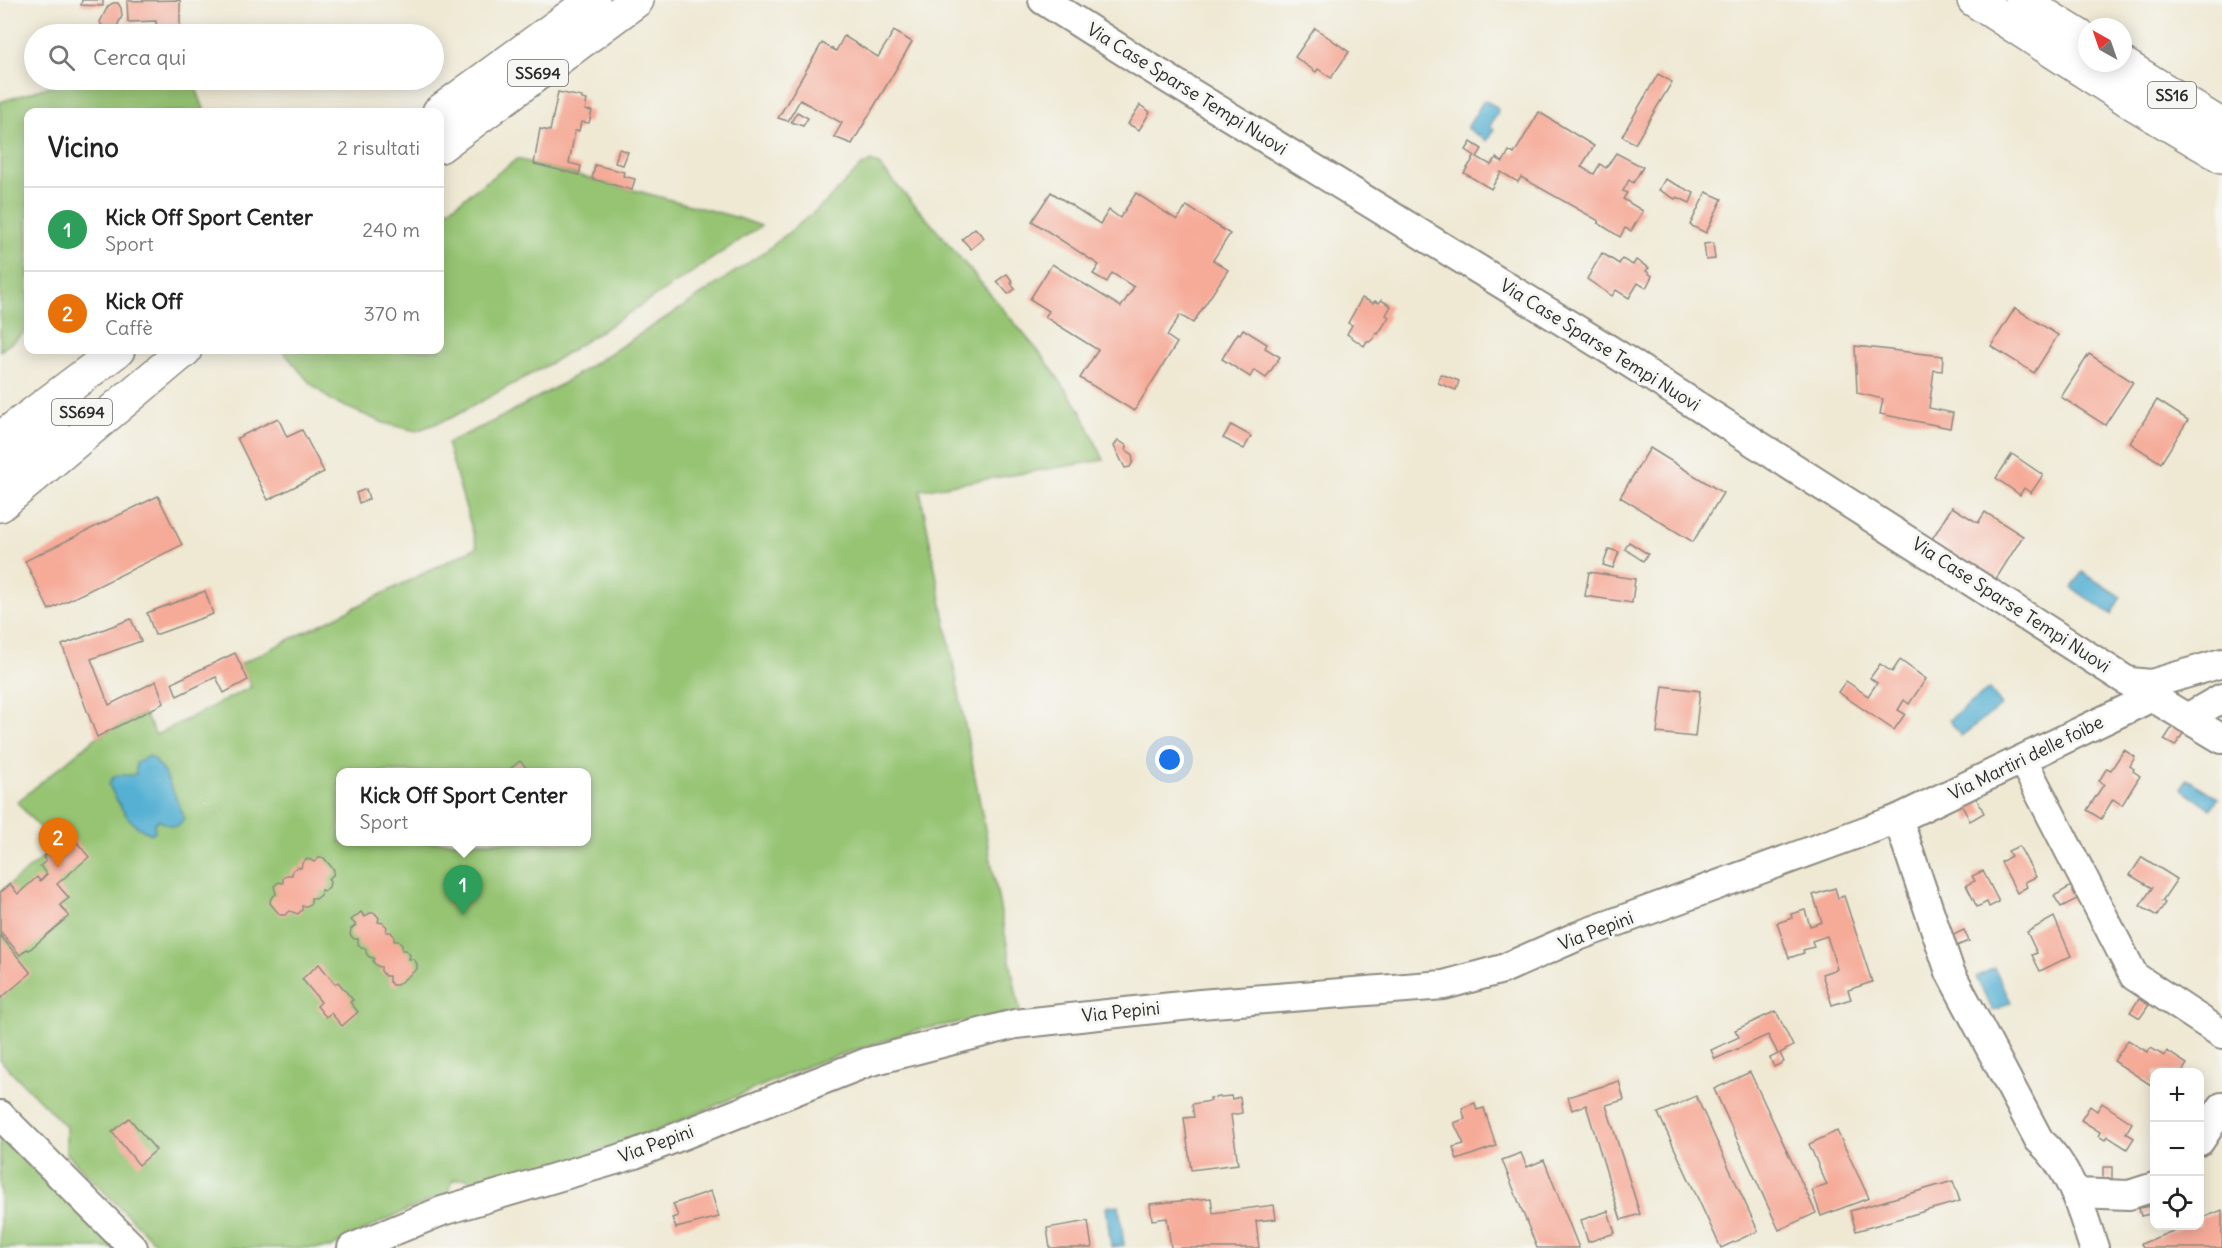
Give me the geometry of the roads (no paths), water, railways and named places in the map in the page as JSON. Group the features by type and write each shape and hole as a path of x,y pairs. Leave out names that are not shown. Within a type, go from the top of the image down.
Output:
{"highway":[{"path":"505,64 524,35 571,0"},
{"name":"SS694","path":"444,109 593,0"},
{"name":"SS694","path":"444,143 637,0"},
{"path":"566,53 595,47 662,0"},
{"name":"SS16","path":"1974,0 2133,103 2222,156"},
{"path":"2021,0 2078,35"},
{"name":"SS16","path":"2132,70 2222,126"},
{"path":"2133,103 2147,123 2222,172"},
{"name":"SS694","path":"0,474 160,354"},
{"path":"0,505 179,354"},
{"path":"0,415 47,382 107,358"},
{"name":"SS694","path":"0,439 107,358"}],"street":[{"name":"Via Case Sparse Tempi Nuovi","path":"1043,0 1613,352 2141,689 2222,738"},
{"path":"2141,689 2213,666"},
{"path":"2187,718 2191,691 2213,666"},
{"name":"Via Martiri delle foibe","path":"1899,819 2023,761 2141,689"},
{"path":"2187,718 2222,698"},
{"path":"2222,702 2222,722"},
{"path":"2023,761 2134,976 2222,1034"},
{"path":"1899,819 1950,972 2039,1140 2055,1154 2076,1193 2094,1248"},
{"name":"Via Pepini","path":"352,1248 442,1210 632,1155 868,1062 1015,1024 1200,1004 1444,985 1503,969 1578,936 1899,819"},
{"path":"2204,1134 2222,1107"},
{"path":"0,1115 133,1248"},
{"path":"2076,1193 2129,1195 2150,1188"}],"water":[{"path":"1484,100 1497,107 1498,112 1490,126 1494,129 1487,141 1467,128"},
{"path":"2082,572 2121,597 2111,614 2072,588"},
{"path":"1989,689 2002,705 1961,736 1949,720"},
{"path":"149,756 165,775 184,819 178,826 171,826 158,820 154,824 155,831 152,834 131,821 109,785 116,776 136,774 136,763"},
{"path":"2187,779 2218,798 2211,809 2181,789"},
{"path":"1994,968 2011,1002 1993,1011 1976,977"},
{"path":"1119,1205 1124,1245 1111,1247 1106,1207"}],"place":[{"name":"Kick Off","path":"58,868"},
{"name":"Kick Off Sport Center","path":"463,915"}]}
